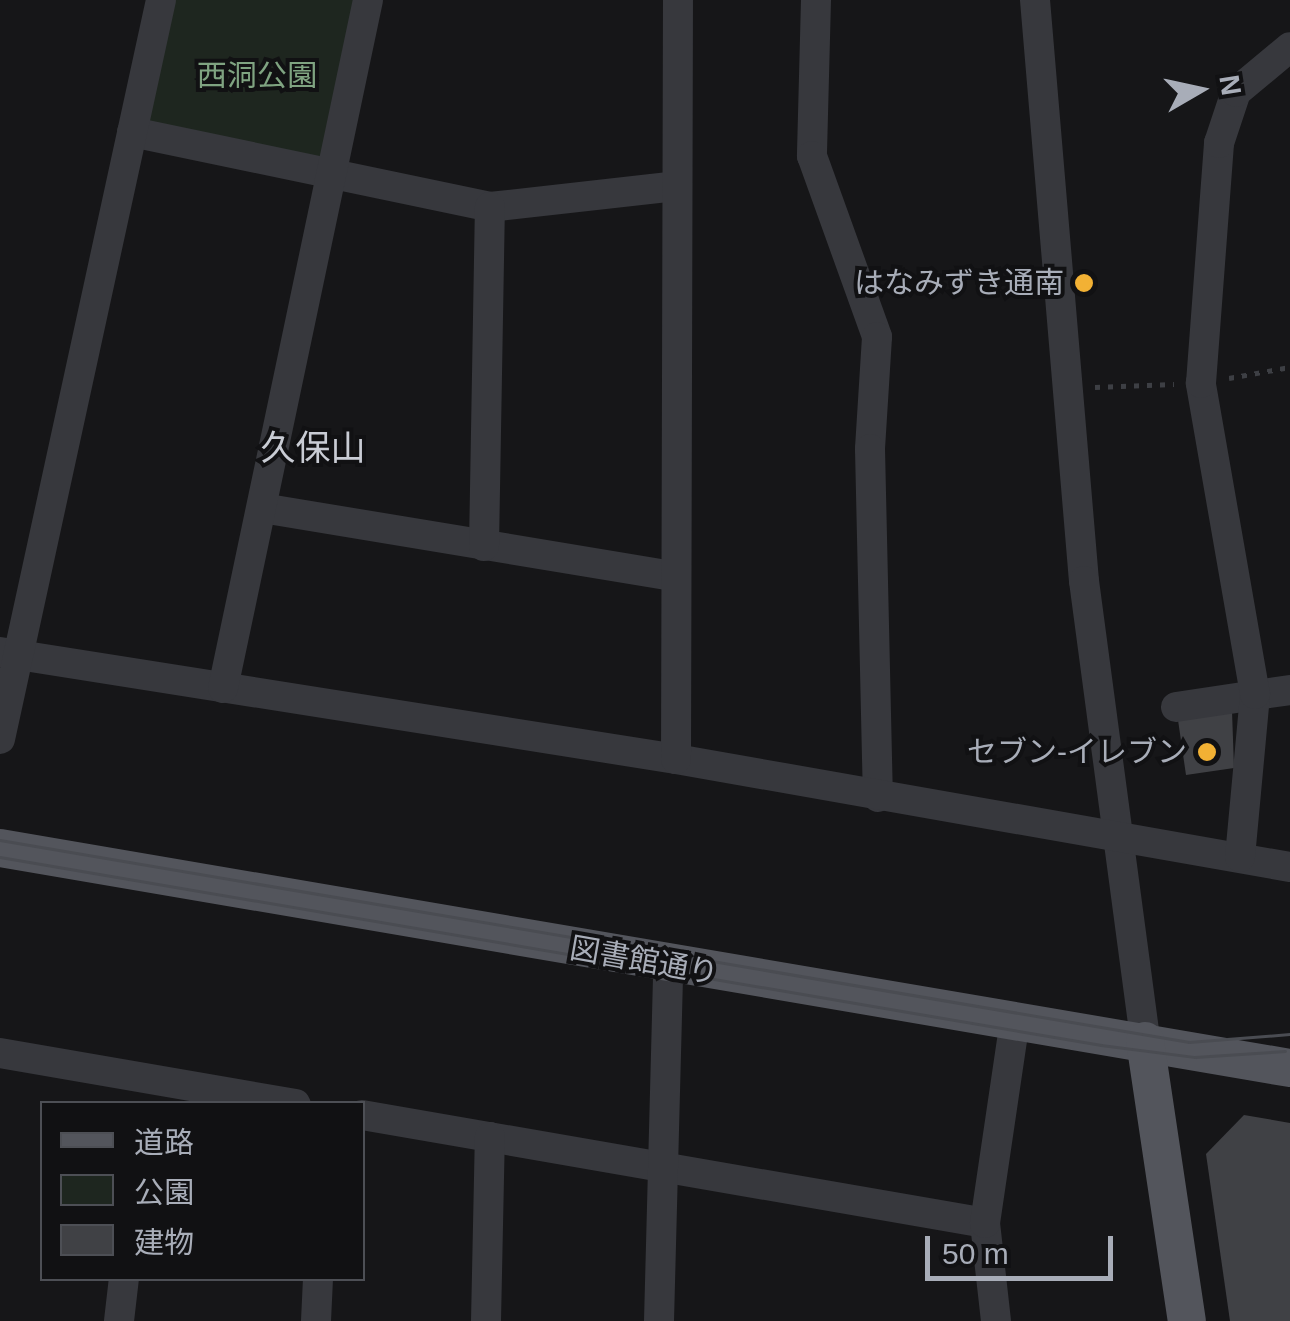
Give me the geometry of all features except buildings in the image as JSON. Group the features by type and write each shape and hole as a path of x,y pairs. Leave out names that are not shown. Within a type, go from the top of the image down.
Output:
{"main road":[{"name":"図書館通り","path":"0,848 668,966 1145,1041 1290,1068"},
{"path":"1145,1041 1187,1321"}],"street":[{"path":"0,739 9,654 162,0"},
{"path":"223,688 368,0"},
{"path":"676,759 672,576 678,0"},
{"path":"816,0 812,156 878,337 870,449 878,797"},
{"path":"1035,0 1084,582 1145,1041"},
{"path":"1240,857 1255,694 1201,383 1219,143 1236,92 1290,47"},
{"path":"132,132 490,207 676,186"},
{"path":"484,546 490,207"},
{"path":"262,508 672,576"},
{"path":"9,654 676,759 1290,867"},
{"path":"1176,706 1290,690"},
{"path":"659,1321 668,966"},
{"path":"996,1321 985,1223 1016,1021"},
{"path":"0,1053 141,1091 260,1101"},
{"path":"365,1116 985,1223"},
{"path":"486,1321 490,1137"},
{"path":"119,1321 124,1281"},
{"path":"316,1321 318,1281"}],"green space":[{"name":"西洞公園","path":"171,0 359,0 327,165 142,130"}],"tram line":[{"path":"0,840 1189,1042 1290,1034"},
{"path":"0,857 1101,1045 1195,1057 1285,1051"}],"place":[{"name":"はなみずき通南","path":"1084,283"},
{"name":"セブン-イレブン","path":"1207,752"}],"district":[{"name":"久保山","path":"313,448"}]}
